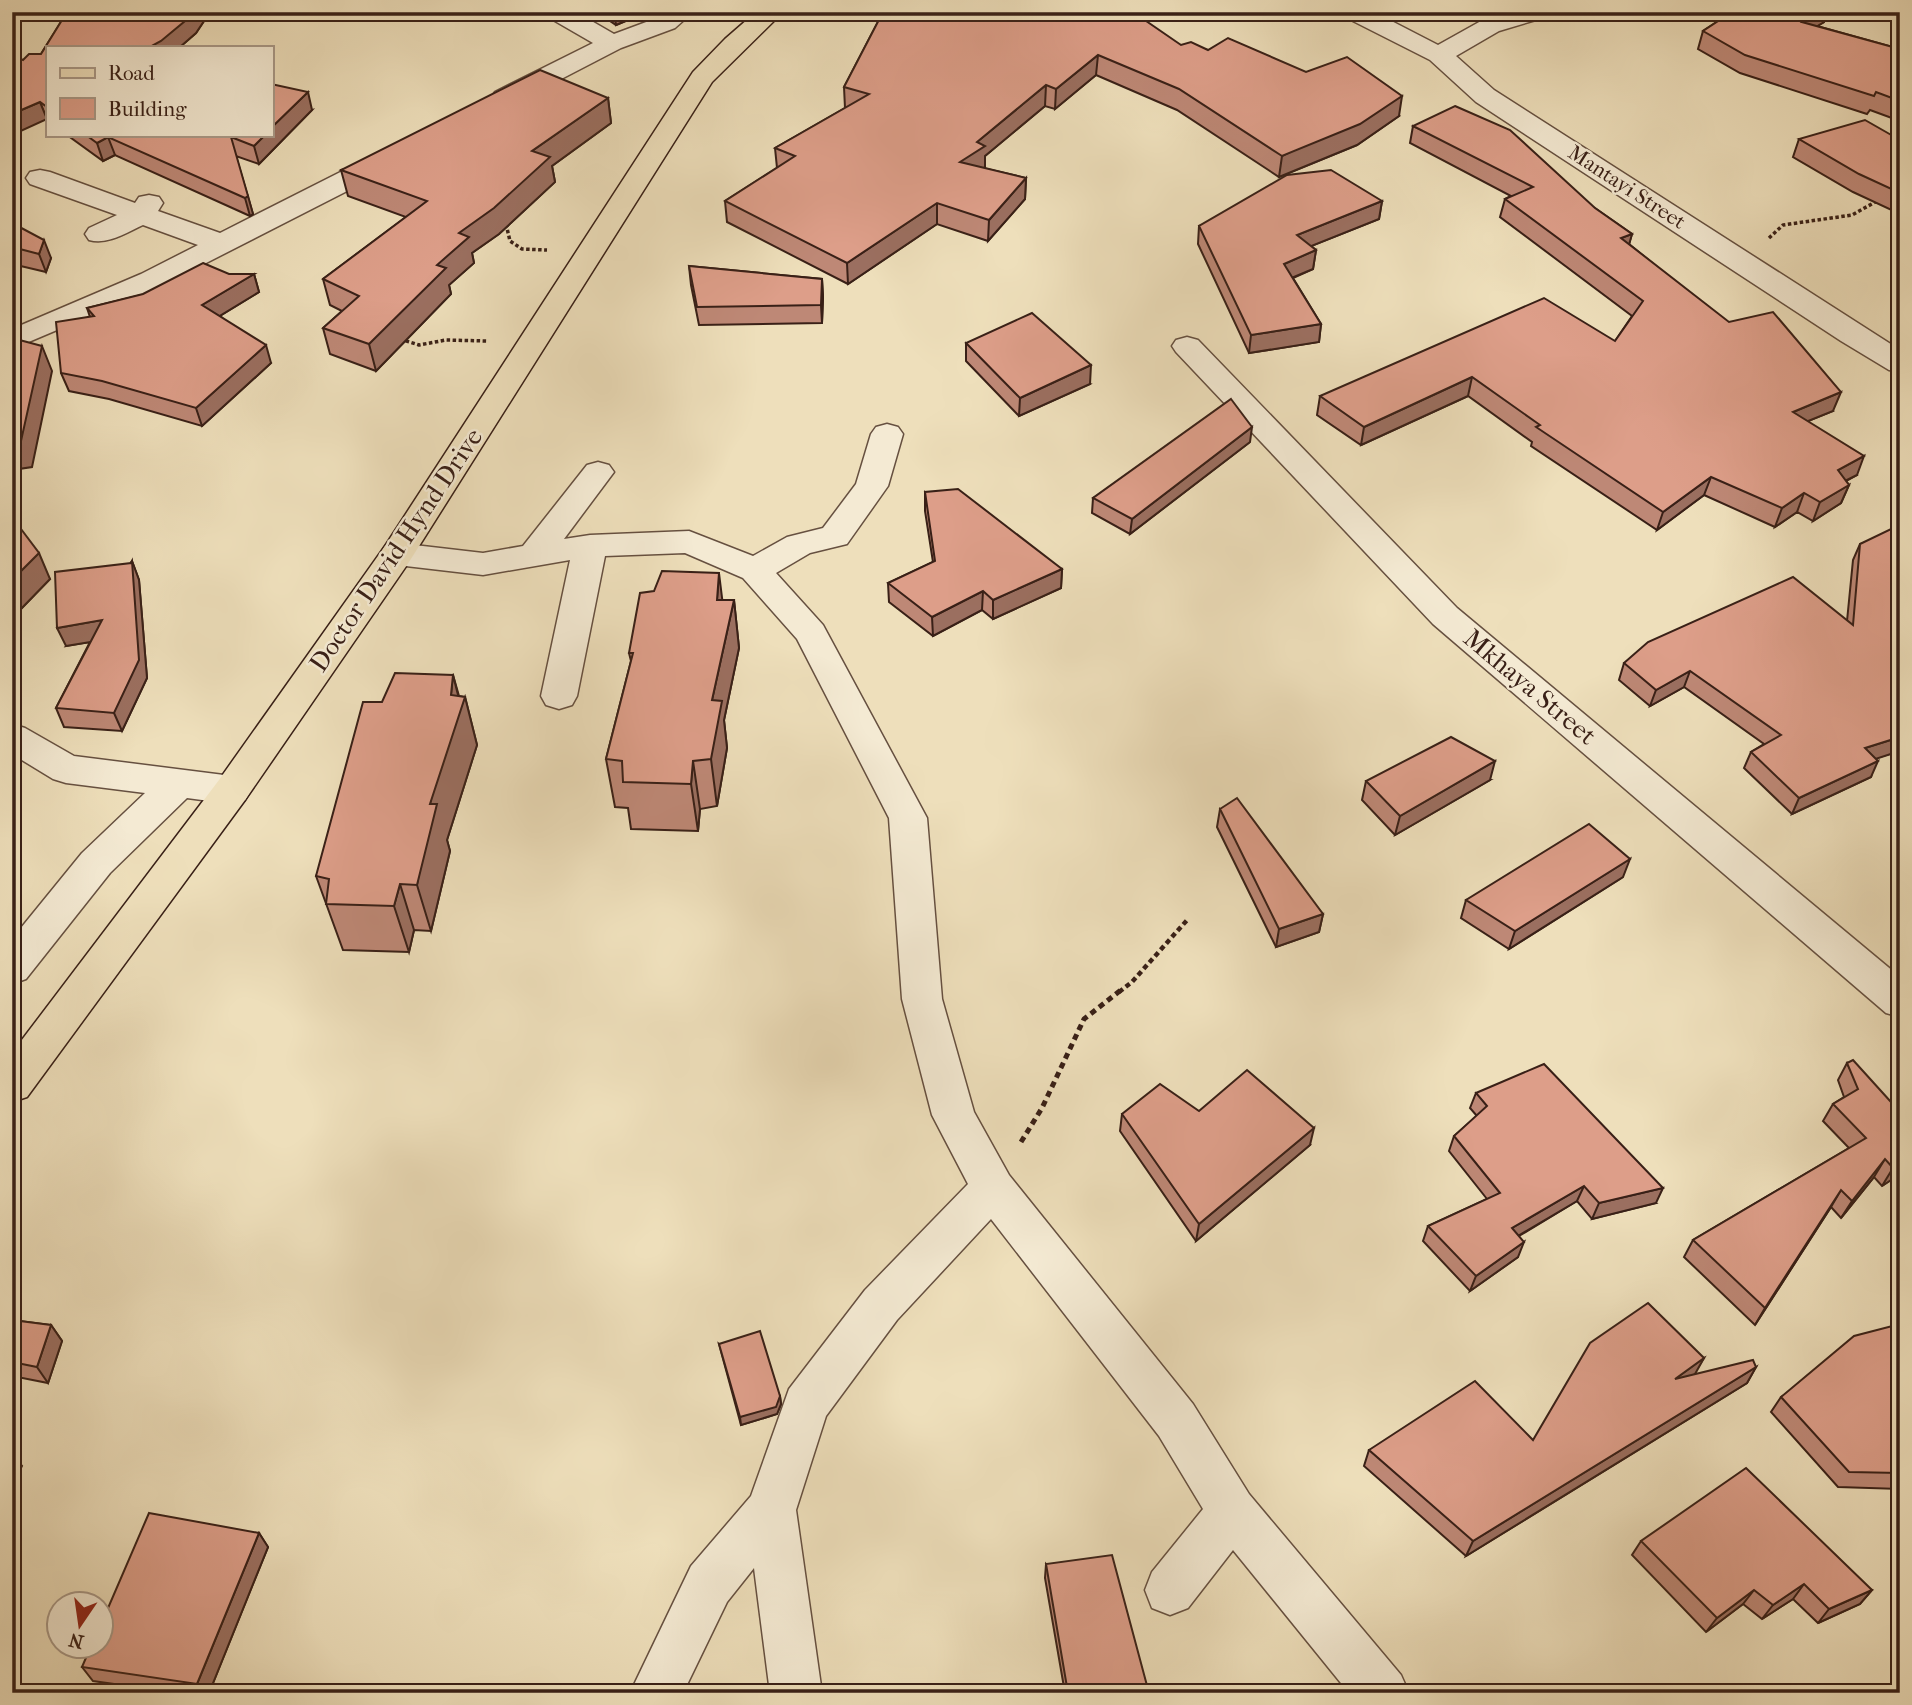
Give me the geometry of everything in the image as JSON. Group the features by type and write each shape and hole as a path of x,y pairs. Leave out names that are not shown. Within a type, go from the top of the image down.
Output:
{"main road":[{"name":"Doctor David Hynd Drive","path":"12,1085 232,790 397,554 702,78 734,44 771,12"}],"street":[{"path":"557,12 611,43"},
{"path":"495,109 611,43 666,23 681,12"},
{"name":"Mantayi Street","path":"1354,12 1439,55 1485,96 1852,335 1900,363"},
{"path":"1439,55 1490,26 1537,12"},
{"path":"1894,12 1900,14"},
{"path":"12,340 218,256 254,228 363,170 414,147"},
{"path":"363,170 403,184"},
{"path":"40,178 148,203 218,256"},
{"path":"99,234 148,203"},
{"path":"254,228 287,244"},
{"name":"Mkhaya Street","path":"1187,346 1445,616 1900,1001"},
{"path":"755,570 799,544 835,536 872,486 887,433"},
{"path":"534,555 598,472"},
{"path":"397,554 483,564 590,546 689,542 755,570 811,633 908,818 922,999 953,1115 993,1188 1176,1420 1231,1511 1383,1693"},
{"path":"559,696 590,546"},
{"path":"12,737 66,769 232,790"},
{"path":"12,968 96,863 179,783"},
{"path":"656,1693 709,1584 771,1510 806,1405 881,1305 956,1223 993,1188"},
{"path":"771,1510 796,1693"},
{"path":"1170,1590 1231,1511"}],"path":[{"path":"1743,262 1783,225 1852,215 1887,195"},
{"path":"505,218 510,241 522,248 590,254"},
{"path":"398,338 419,345 446,340 487,341 522,359"},
{"path":"993,1188 1042,1108 1084,1019 1132,982 1188,919"}],"building":[{"path":"67,12 193,12 152,46 46,46 46,106 40,102 12,114 12,55 23,60 29,54 41,54"},
{"path":"883,12 1133,12 1181,45 1191,42 1208,50 1228,38 1306,72 1347,57 1402,96 1360,124 1282,156 1179,89 1098,55 1056,89 1046,85 977,142 985,146 960,162 1026,178 989,220 937,203 847,263 725,201 795,156 775,148 869,94 844,87"},
{"path":"1732,12 1817,12 1802,22 1900,49 1900,101 1876,92 1874,96 1745,55 1703,31"},
{"path":"540,70 608,98 532,151 550,157 494,208 459,233 469,237 437,265 446,268 369,344 323,328 359,296 323,279 427,201 341,170"},
{"path":"273,84 308,92 273,126"},
{"path":"1455,106 1510,130 1595,208 1632,234 1621,238 1729,322 1773,312 1841,392 1793,412 1864,456 1838,470 1849,485 1820,502 1804,493 1782,508 1711,477 1663,512 1536,427 1540,425 1472,377 1364,427 1320,396 1544,298 1615,341 1643,301 1505,199 1533,187 1413,126"},
{"path":"1865,120 1900,140 1900,193 1859,174 1799,139"},
{"path":"87,136 264,136 254,146 231,137 248,196 245,198 108,137 97,143"},
{"path":"1331,170 1382,201 1297,235 1316,250 1284,264 1321,324 1251,335 1199,226 1287,175"},
{"path":"12,223 44,240 39,254 12,247"},
{"path":"203,263 229,274 254,274 202,305 266,345 196,408 102,381 61,373 56,322 94,316 87,308 143,294"},
{"path":"689,266 822,279 821,305 697,307"},
{"path":"1032,313 1091,365 1020,398 966,343"},
{"path":"12,338 42,346 21,441 12,443"},
{"path":"1231,399 1252,427 1132,519 1093,498"},
{"path":"958,489 1062,569 993,600 983,591 932,617 888,583 935,561 925,492"},
{"path":"12,517 39,553 12,580"},
{"path":"1891,529 1900,531 1900,737 1865,748 1878,761 1799,798 1751,752 1781,735 1690,671 1656,690 1624,663 1648,642 1793,577 1853,625 1860,544"},
{"path":"132,561 139,660 114,713 56,708 102,620 57,628 55,572"},
{"path":"662,571 719,573 717,600 734,600 712,700 722,701 711,759 693,761 691,784 623,782 622,761 606,759 633,653 629,653 640,593 654,591"},
{"path":"395,673 453,675 451,695 465,697 430,804 437,804 417,885 400,884 394,906 326,904 329,879 316,876 363,702 382,702"},
{"path":"1451,737 1495,761 1400,816 1366,781"},
{"path":"1237,798 1323,914 1279,929 1220,809"},
{"path":"1589,824 1630,859 1515,931 1466,900"},
{"path":"1853,1060 1900,1112 1900,1164 1893,1168 1885,1159 1852,1201 1841,1190 1765,1308 1693,1240 1866,1138 1833,1104 1858,1089 1847,1063"},
{"path":"1544,1064 1663,1188 1599,1203 1584,1186 1512,1228 1524,1242 1476,1276 1428,1226 1500,1193 1454,1136 1487,1106 1476,1093"},
{"path":"1247,1070 1314,1128 1199,1224 1122,1114 1160,1084 1199,1111"},
{"path":"1648,1303 1704,1358 1675,1379 1753,1360 1756,1367 1473,1541 1369,1450 1475,1381 1533,1440 1590,1343"},
{"path":"12,1320 51,1325 37,1367 12,1362"},
{"path":"1900,1324 1900,1473 1849,1472 1781,1397 1854,1336"},
{"path":"760,1331 780,1396 776,1407 740,1417 719,1344"},
{"path":"1746,1468 1872,1590 1829,1609 1804,1584 1773,1605 1754,1590 1717,1618 1641,1541"},
{"path":"149,1513 259,1533 197,1684 82,1667 85,1660 116,1660 116,1590"},
{"path":"1112,1555 1149,1693 1068,1693 1046,1564"}]}
